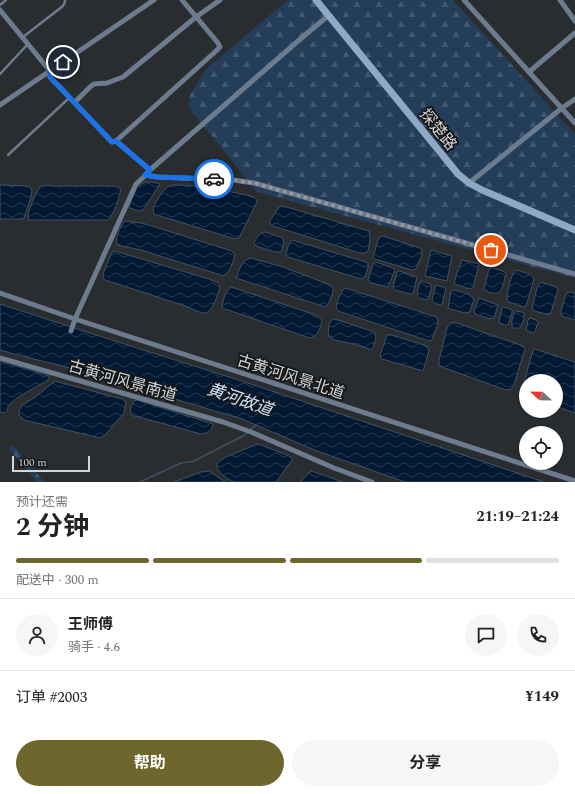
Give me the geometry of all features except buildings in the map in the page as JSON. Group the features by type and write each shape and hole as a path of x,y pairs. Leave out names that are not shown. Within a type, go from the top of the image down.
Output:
{"main road":[{"name":"探楚路","path":"316,0 458,174 469,183 482,190 575,230"}],"street":[{"path":"0,105 154,0"},
{"path":"116,141 220,47 182,0"},
{"path":"75,102 90,86 94,84 107,83 123,77 196,17 220,0"},
{"path":"464,0 575,123"},
{"path":"560,0 575,21"},
{"path":"0,10 50,71 50,77 112,142 116,141 150,170"},
{"path":"71,331 136,184 150,170 328,16"},
{"path":"529,72 575,33"},
{"path":"469,183 575,99"},
{"path":"145,175 157,177 233,180 254,183 575,274"},
{"name":"古黄河风景北道","path":"0,293 75,319 575,481"},
{"name":"古黄河风景南道","path":"0,358 223,422 249,431 334,468 372,482"}],"lane":[{"path":"0,5 6,0"},
{"path":"23,38 63,6 65,0"},
{"path":"0,74 28,44"},
{"path":"8,155 70,97"}],"green space":[{"path":"288,0 453,0 575,134 575,278 257,192 189,108 190,95 207,68"},
{"path":"13,445 44,482 37,482 9,449"}],"water":[{"path":"145,182 160,184 143,210 139,211 130,208 129,206 137,187"},
{"path":"0,185 28,186 32,190 24,218 0,219"},
{"path":"45,185 115,186 121,189 118,201 108,220 28,220 30,208 34,199 40,187"},
{"path":"171,185 221,190 251,196 257,200 239,238 235,239 154,214 153,208 165,189"},
{"path":"283,206 369,231 370,239 368,251 365,253 360,253 273,226 270,224 270,221 279,207"},
{"path":"125,221 142,223 232,251 235,255 231,267 224,276 141,250 117,245 118,232"},
{"path":"265,232 283,238 281,252 275,252 256,246 254,243 257,238 261,233"},
{"path":"383,236 420,248 422,250 416,269 412,270 375,259 373,257 378,240"},
{"path":"292,240 368,263 365,277 363,279 358,278 288,257 286,255"},
{"path":"431,250 452,256 447,281 425,276"},
{"path":"115,251 218,283 220,286 214,304 207,313 202,313 105,280 103,274 112,252"},
{"path":"251,258 283,267 333,286 330,300 325,307 236,278 243,263"},
{"path":"462,260 479,264 473,288 466,288 454,284"},
{"path":"376,262 395,270 388,287 371,283 368,280 373,264"},
{"path":"492,268 506,273 501,290 496,293 489,292 484,289 489,269"},
{"path":"516,270 529,274 534,279 525,307 507,301 509,284"},
{"path":"399,271 417,277 413,294 395,290 393,287 397,272"},
{"path":"422,281 432,286 428,300 419,298 417,295 420,282"},
{"path":"541,282 558,289 550,315 534,311 532,308 537,288"},
{"path":"436,285 446,288 442,305 435,303 432,300"},
{"path":"231,287 316,315 322,320 319,331 310,338 222,308 226,293"},
{"path":"345,288 437,317 438,323 432,340 429,341 338,311 336,308 337,303"},
{"path":"453,290 467,294 474,299 470,312 465,313 448,308 451,291"},
{"path":"568,292 575,293 575,320 561,315 566,294"},
{"path":"479,298 498,305 494,318 490,319 475,314 474,311"},
{"name":"黄河故道","path":"0,304 248,383 544,482 405,482 317,451 242,419 70,368 0,350"},
{"path":"504,307 512,310 508,325 499,322 502,308"},
{"path":"516,311 524,314 524,319 520,328 513,328 512,326 512,320"},
{"path":"530,318 538,322 535,332 533,333 526,330 528,320"},
{"path":"333,319 374,332 376,338 372,350 354,344 334,340 329,336 328,331 329,325"},
{"path":"454,322 523,346 525,349 514,385 511,389 506,390 439,366 439,360 447,328"},
{"path":"387,335 392,335 427,346 429,351 423,371 382,359 380,357"},
{"path":"535,349 575,362 575,413 563,409 563,374 526,374 533,351"},
{"path":"0,361 49,376 47,381 11,402 4,413 0,412"},
{"path":"55,381 122,399 126,402 124,413 104,436 100,438 24,420 19,415 22,405 34,398"},
{"path":"137,400 213,424 212,428 206,433 201,434 131,415 130,411 134,401"},
{"path":"256,444 292,458 276,482 234,482 220,472 217,466 223,459"},
{"path":"209,471 225,482 174,482 201,472"},
{"path":"311,471 343,482 300,482"}],"waterway":[{"path":"250,430 256,425"},
{"path":"140,482 181,463 194,461 247,433"}],"way so far":[{"path":"214,179 254,183 491,250"}],"route":[{"path":"63,62 50,71 50,77 112,142 116,141 150,170 145,175 157,177 214,179"}]}
